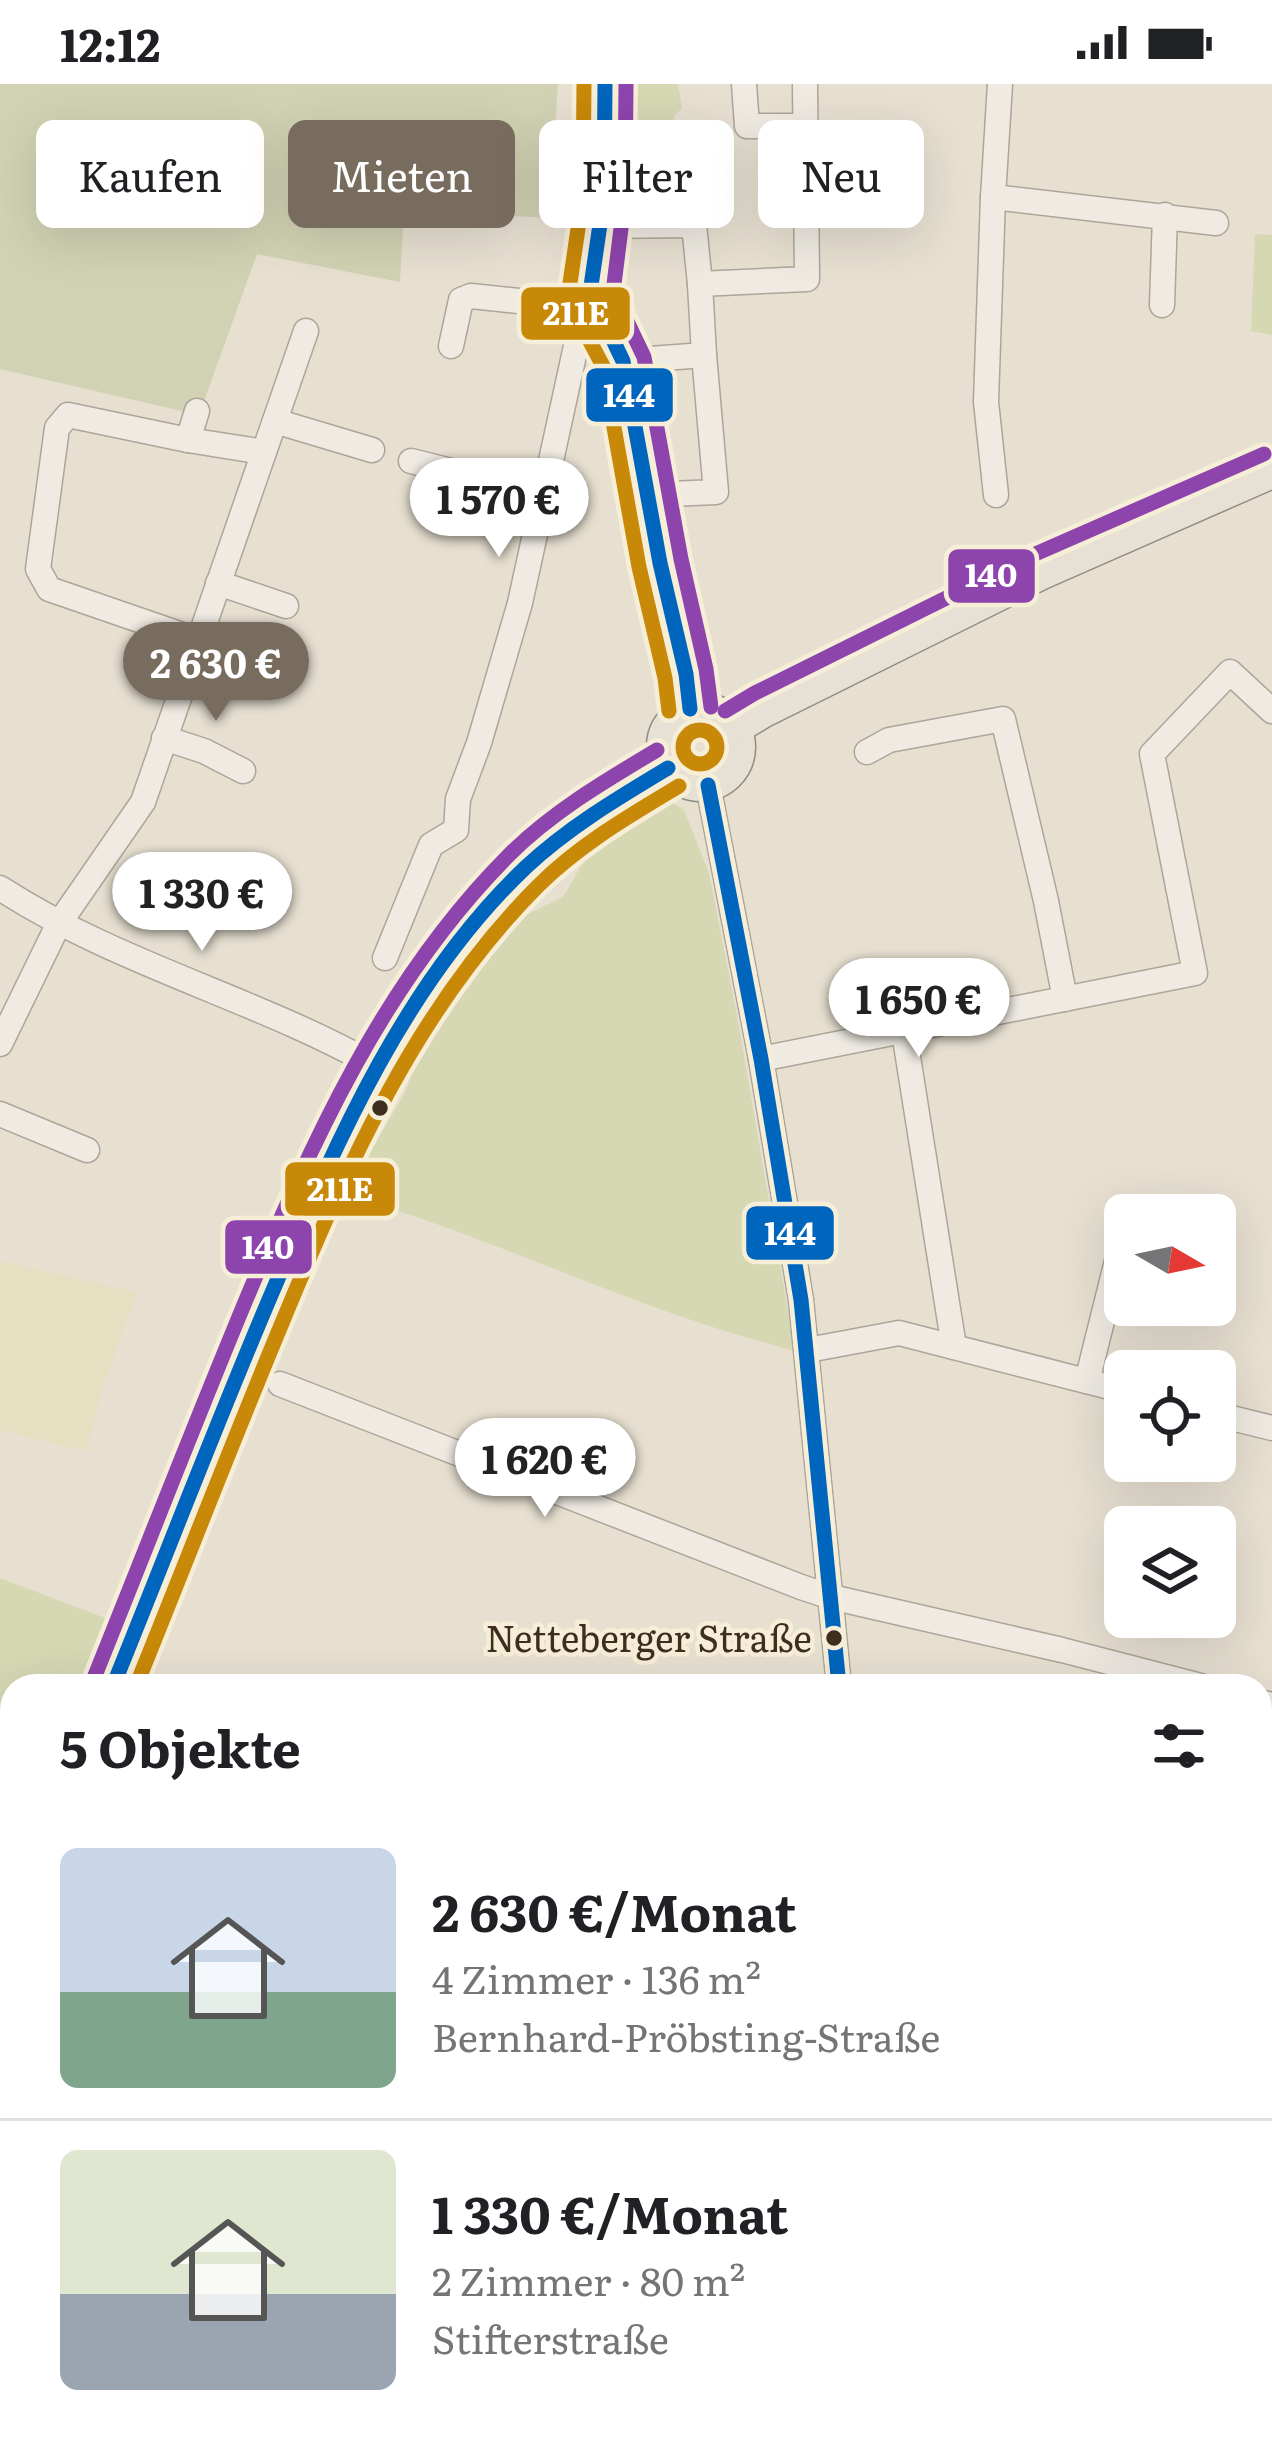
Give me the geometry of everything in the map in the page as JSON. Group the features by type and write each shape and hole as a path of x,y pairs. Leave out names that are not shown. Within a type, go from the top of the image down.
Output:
{"main road":[{"path":"736,729 1042,574 1272,473"},
{"path":"690,709 717,710 736,729 739,757 723,780 708,785 686,783 668,768 663,757 664,733 670,722 690,709"},
{"path":"117,1674 275,1284 376,1066 439,966 527,865 589,814 668,768"}],"street":[{"path":"605,84 606,120"},
{"path":"744,84 748,126 758,128"},
{"path":"805,84 806,120"},
{"path":"996,495 986,402 1000,84"},
{"path":"992,196 1216,223"},
{"path":"1162,305 1165,215"},
{"path":"386,958 431,845 456,830 458,799 499,680 576,346 594,319 591,286 601,228"},
{"path":"647,495 716,492 694,228"},
{"path":"700,284 807,280 807,228"},
{"path":"451,346 461,300 471,296 547,304 594,319 619,345 690,709"},
{"path":"0,1045 58,925 143,802 306,331"},
{"path":"622,362 704,355"},
{"path":"188,440 196,410"},
{"path":"197,640 50,589 38,569 57,428 68,415 264,452"},
{"path":"275,421 372,450"},
{"path":"411,461 544,494"},
{"path":"218,583 286,606"},
{"path":"761,1059 1195,973 1152,754 1231,672 1272,711"},
{"path":"867,752 890,740 1003,719 1065,999"},
{"path":"164,738 243,771"},
{"path":"708,785 761,1059 808,1350 838,1674"},
{"path":"0,889 58,925 282,1020 376,1066"},
{"path":"904,1032 954,1347"},
{"path":"0,1114 87,1150"},
{"path":"1087,1381 1104,1313"},
{"path":"808,1350 899,1333 1104,1385"},
{"path":"280,1384 831,1597 1062,1650 1144,1674"},
{"path":"1236,1419 1272,1428"}],"shaded area":[{"path":"0,1261 137,1292 104,1383 86,1451 0,1430"}],"green space":[{"path":"0,84 558,84 556,120 539,120 539,217 515,216 515,120 288,120 288,228 403,228 400,282 257,254 199,415 0,369"},
{"path":"638,84 678,84 682,108 673,120 636,120"},
{"path":"1255,234 1272,235 1272,335 1251,331"},
{"path":"659,800 684,810 709,873 795,1351 673,1314 439,1225 340,1194 406,1091 420,1048 497,935 563,897 599,847"},
{"path":"0,1578 121,1624 102,1674 0,1674"}],"transit line":[{"name":"211E","path":"584,84 583,195 570,283 572,299 603,366 669,711"},
{"name":"144","path":"605,84 604,197 592,296 623,361 690,709"},
{"name":"140","path":"626,84 625,197 613,292 644,357 711,707"},
{"name":"140","path":"725,711 1033,555 1264,454"},
{"name":"211E","path":"700,730 712,735 717,747 712,759 700,764 688,759 683,747 688,735 700,730"},
{"name":"140","path":"96,1674 269,1246 324,1126 387,1010 464,904 509,855 561,811 657,750"},
{"name":"144","path":"118,1674 298,1232 350,1119 410,1011 483,912 526,867 577,826 668,768"},
{"name":"144","path":"708,785 801,1300 838,1674"},
{"name":"211E","path":"141,1674 332,1206 421,1036 495,933 538,886 587,844 679,786"}],"place":[{"name":"Netteberger Straße","path":"834,1638"}]}
